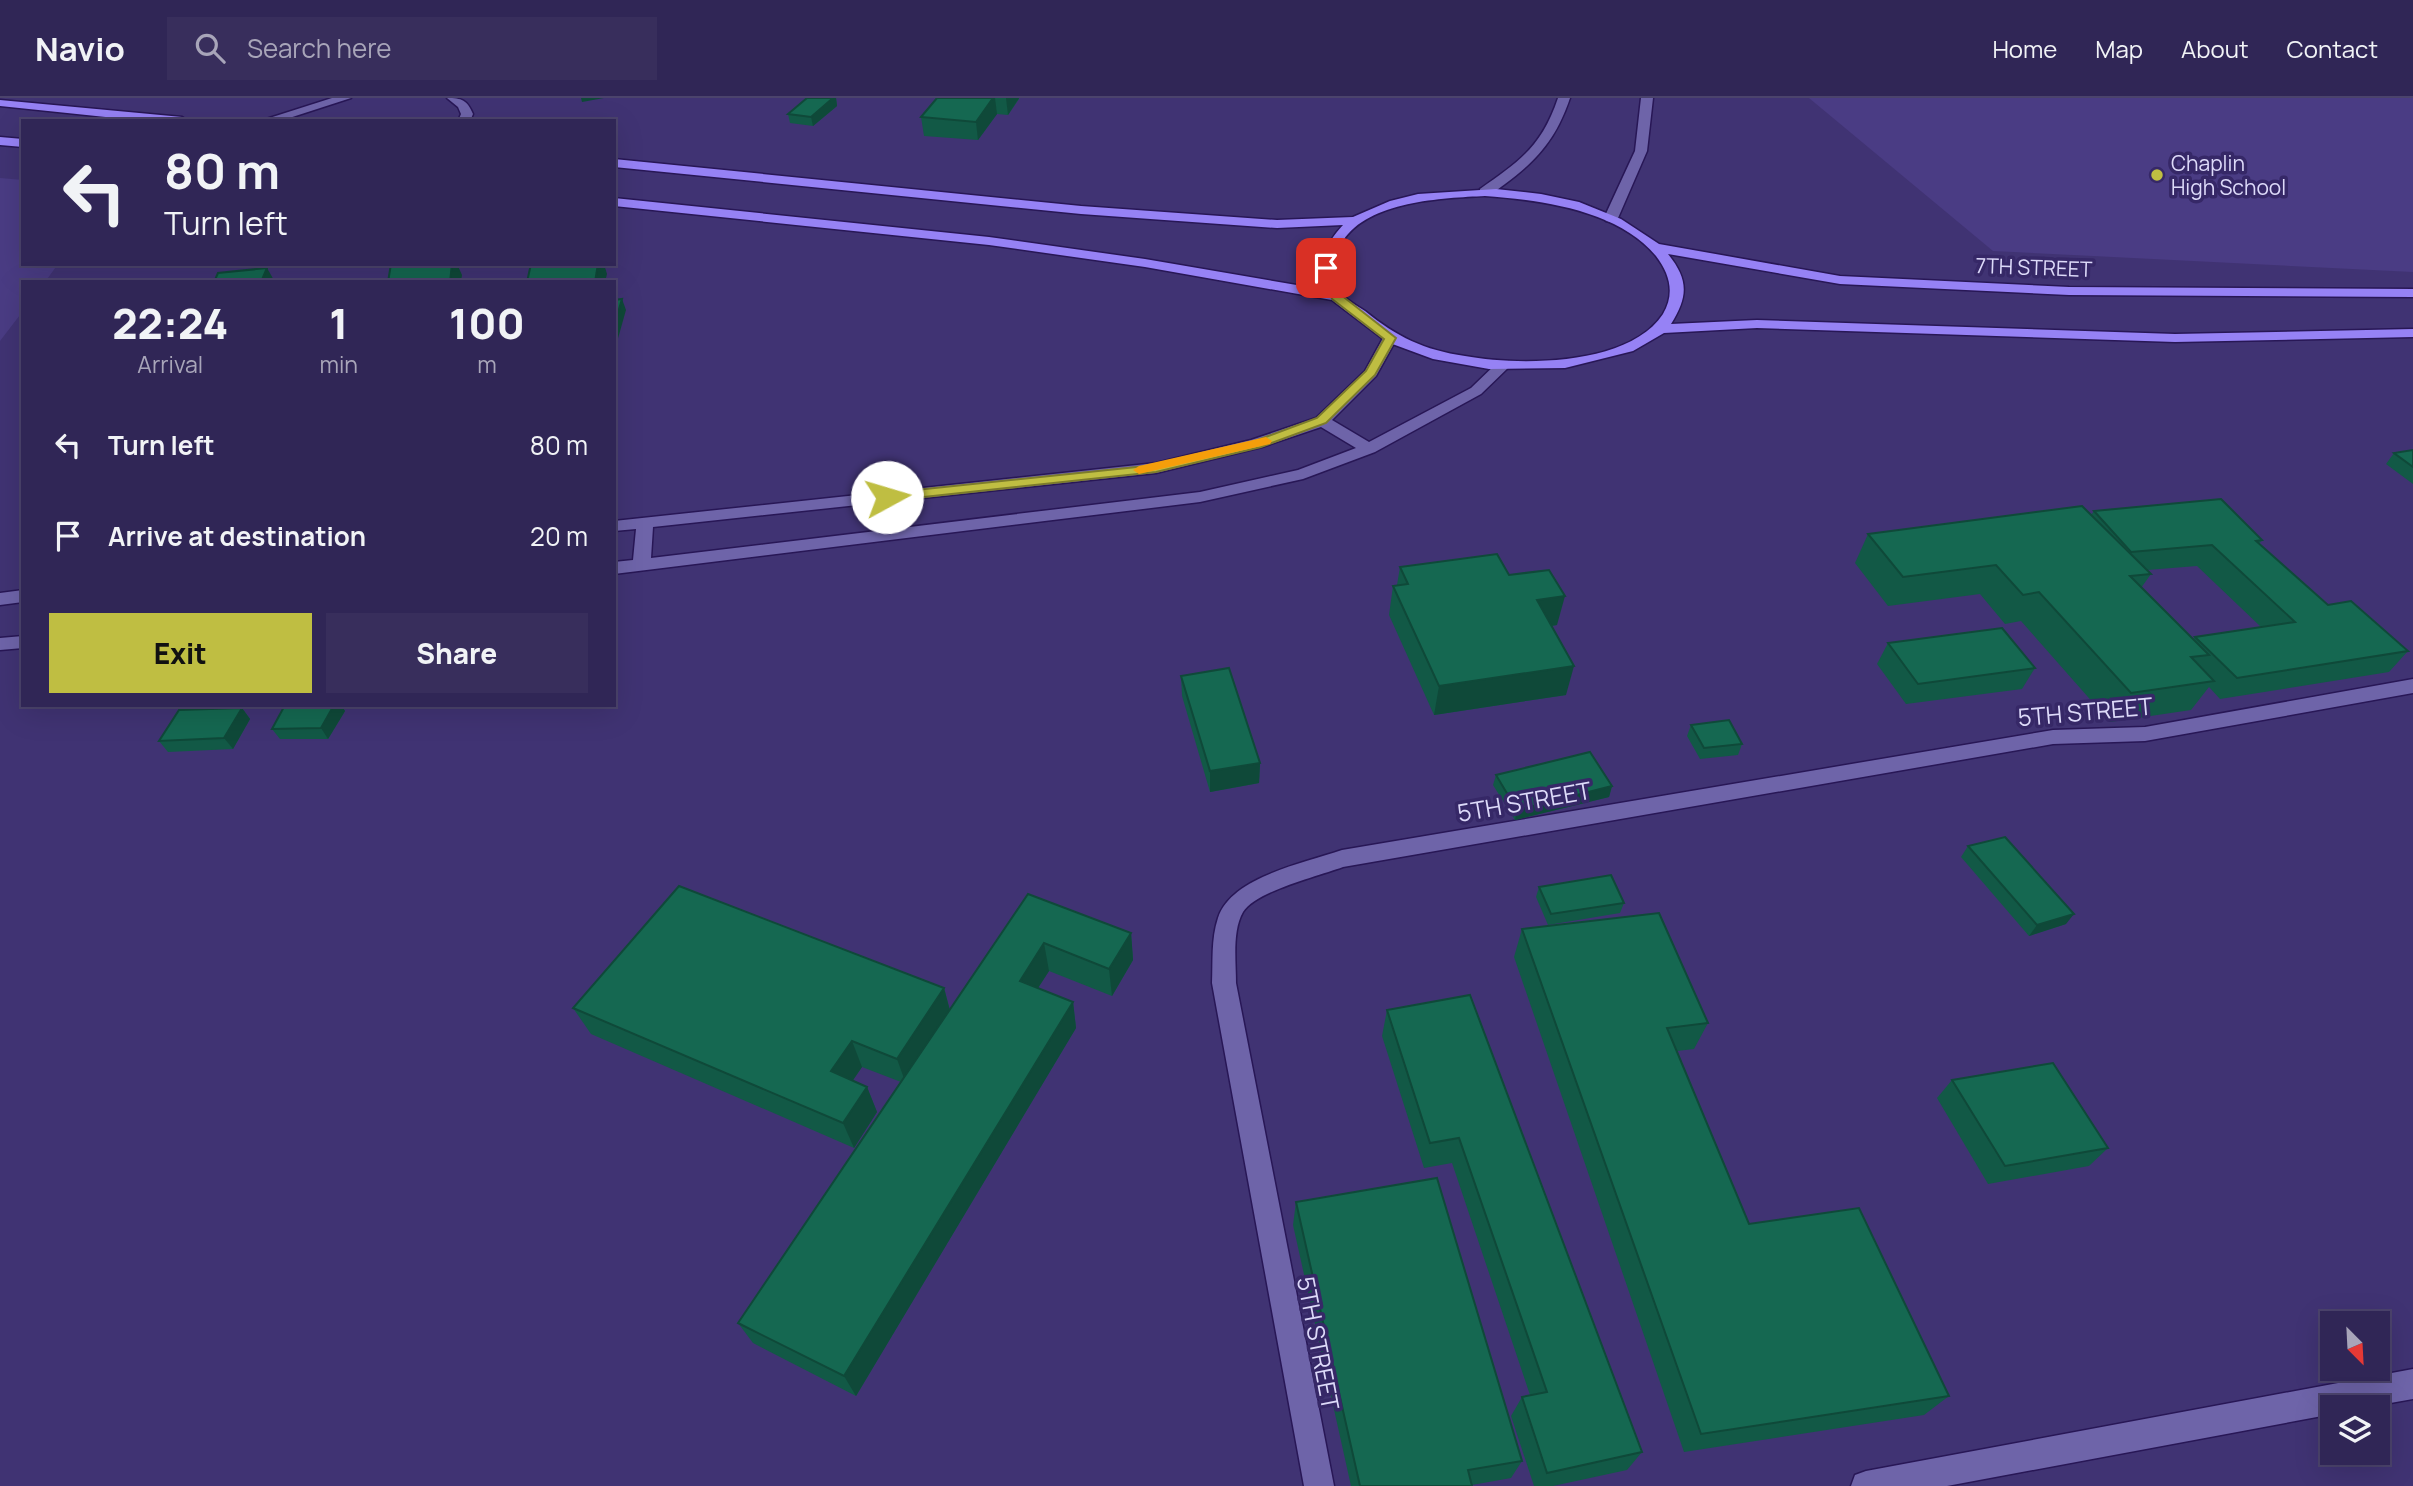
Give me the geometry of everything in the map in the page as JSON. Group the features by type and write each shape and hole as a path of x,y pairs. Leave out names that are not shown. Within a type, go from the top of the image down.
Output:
{"highway":[{"path":"0,103 162,119"},
{"path":"0,141 21,143"},
{"path":"616,163 1081,210 1278,224 1356,220"},
{"path":"1336,296 1326,268 1333,243 1356,220 1391,204 1424,197 1485,192 1529,195 1611,218 1657,247 1676,275 1678,303 1660,330"},
{"path":"616,202 989,241 1145,263 1336,296 1390,338 1443,356 1503,365 1566,364 1621,351 1660,330 1757,324 2175,338 2413,333"},
{"name":"7TH STREET","path":"1657,247 1840,280 2069,290 2413,293"}],"street":[{"path":"272,119 345,98"},
{"path":"453,98 463,105 467,114 465,119"},
{"path":"1485,192 1534,156 1556,128 1564,98"},
{"path":"1611,218 1641,151 1647,98"},
{"path":"616,526 1156,468 1256,444 1322,421 1371,373 1390,338"},
{"path":"616,568 1200,497 1303,474 1369,449 1476,391 1503,365"},
{"path":"1322,421 1369,449"},
{"path":"641,565 645,522"},
{"path":"0,599 21,596"},
{"path":"0,645 21,642"},
{"name":"5TH STREET","path":"1319,1486 1224,983 1225,934 1237,903 1275,882 1342,859 2053,737 2145,734 2413,686"},
{"path":"1866,1486 2413,1384"}],"shaded area":[{"name":"Chaplin High School","path":"1809,98 2413,98 2413,272 1993,251"},
{"path":"0,178 21,180 21,266 57,266 46,280 21,280 21,314 0,341"}],"building":[{"path":"807,98 833,98 811,117 788,114"},
{"path":"937,98 993,98 976,122 921,117"},
{"path":"391,266 452,266 450,280 388,280"},
{"path":"531,266 598,266 595,280 527,280"},
{"path":"267,268 262,280 215,280 218,273"},
{"path":"622,299 616,319 616,300"},
{"path":"2413,450 2413,467 2394,453"},
{"path":"2221,499 2262,540 2256,541 2328,605 2351,601 2408,651 2237,678 2195,637 2295,622 2212,545 2131,552 2094,511"},
{"path":"2082,506 2151,574 2130,576 2209,655 2191,657 2214,681 2131,693 2039,592 2023,595 1996,565 1903,577 1868,534"},
{"path":"1497,554 1509,575 1549,570 1565,596 1537,600 1574,666 1439,686 1393,586 1408,584 1400,567"},
{"path":"2002,628 2035,668 1918,684 1888,643"},
{"path":"1229,668 1260,763 1210,771 1181,676"},
{"path":"284,707 333,707 321,728 272,729"},
{"path":"242,708 224,738 159,741 179,710"},
{"path":"1729,720 1742,744 1704,748 1691,725"},
{"path":"1590,752 1612,786 1517,810 1496,775"},
{"path":"2005,837 2074,914 2037,925 1968,846"},
{"path":"1611,875 1624,903 1551,914 1539,887"},
{"path":"679,886 944,988 897,1059 852,1041 831,1071 867,1087 843,1123 573,1008"},
{"path":"1028,894 1131,933 1109,969 1044,943 1020,981 1073,1002 844,1376 738,1323"},
{"path":"1659,913 1708,1023 1667,1028 1749,1224 1859,1208 1949,1396 1701,1434 1522,929"},
{"path":"1470,995 1642,1452 1547,1473 1522,1397 1547,1392 1459,1138 1430,1143 1387,1010"},
{"path":"2053,1063 2108,1148 2005,1166 1952,1080"},
{"path":"1437,1178 1522,1461 1468,1470 1472,1486 1360,1486 1296,1202"}],"slow traffic":[{"path":"1139,470 1266,441"}],"place":[{"name":"Chaplin High School","path":"2157,175"}],"route":[{"path":"887,497 1156,468 1256,444 1322,421 1371,373 1390,338 1336,296 1326,268"}]}
